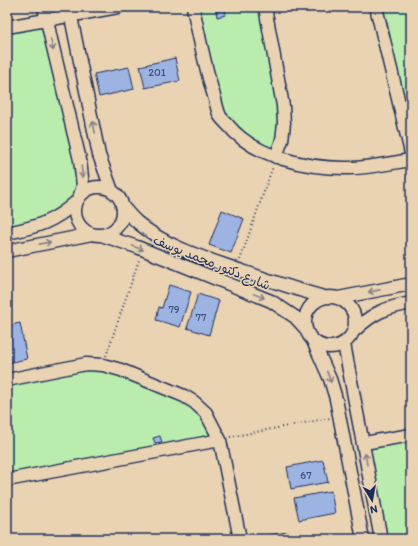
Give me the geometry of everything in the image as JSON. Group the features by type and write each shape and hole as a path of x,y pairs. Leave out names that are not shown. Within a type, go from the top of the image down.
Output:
{"street":[{"path":"7,27 45,13 118,7"},
{"path":"193,7 208,75 220,116 231,129 245,141 276,157 322,167 369,167 411,160"},
{"path":"265,7 283,106 284,123 282,140 276,157"},
{"path":"376,7 411,153"},
{"path":"7,251 111,232 118,225 122,216 122,206 112,191 99,155 70,11"},
{"path":"45,13 80,160 83,186 75,209 76,217 79,225 85,231 97,235"},
{"path":"7,233 36,227 52,220 66,211 86,191 94,188 103,188 112,191"},
{"name":"شارع دكتور محمد يوسف","path":"122,206 136,221 161,239 174,246 237,269 324,297"},
{"name":"شارع دكتور محمد يوسف","path":"97,235 143,250 271,301 295,317 305,328"},
{"path":"363,539 339,416 330,379 313,341 305,328 305,318 308,309 315,301 324,297 338,298 411,284"},
{"path":"338,298 347,302 353,310 356,320 355,330"},
{"path":"313,341 320,346 328,348 344,344 351,338 355,330 365,320 377,312 390,307 411,303"},
{"path":"344,344 381,539"},
{"path":"7,380 86,364 103,365 121,370 189,399 206,413 220,440 240,539"},
{"path":"364,444 411,435"},
{"path":"7,480 220,440"}],"path":[{"path":"237,269 276,157"},
{"path":"103,365 143,250"},
{"path":"220,440 339,416"}],"green space":[{"path":"193,7 265,7 283,106 276,157 220,116"},
{"path":"376,7 411,7 411,153"},
{"path":"46,19 80,160 77,201 52,220 7,233 7,27"},
{"path":"108,366 206,413 220,440 7,480 7,380"},
{"path":"411,435 411,539 381,539 364,443"}],"building":[{"path":"225,9 226,15 217,17 216,11"},
{"path":"175,58 180,81 145,88 140,66"},
{"path":"129,67 134,89 99,97 94,74"},
{"path":"222,210 244,219 231,253 209,245"},
{"path":"169,285 191,292 180,327 156,320 159,307 162,308"},
{"path":"198,294 219,301 209,335 187,328"},
{"path":"20,323 27,359 7,363 7,326"},
{"path":"160,436 162,442 155,443 153,438"},
{"path":"323,460 328,482 291,489 287,467"},
{"path":"331,491 335,513 299,520 294,498"},
{"path":"287,532 289,539 254,538"}]}
